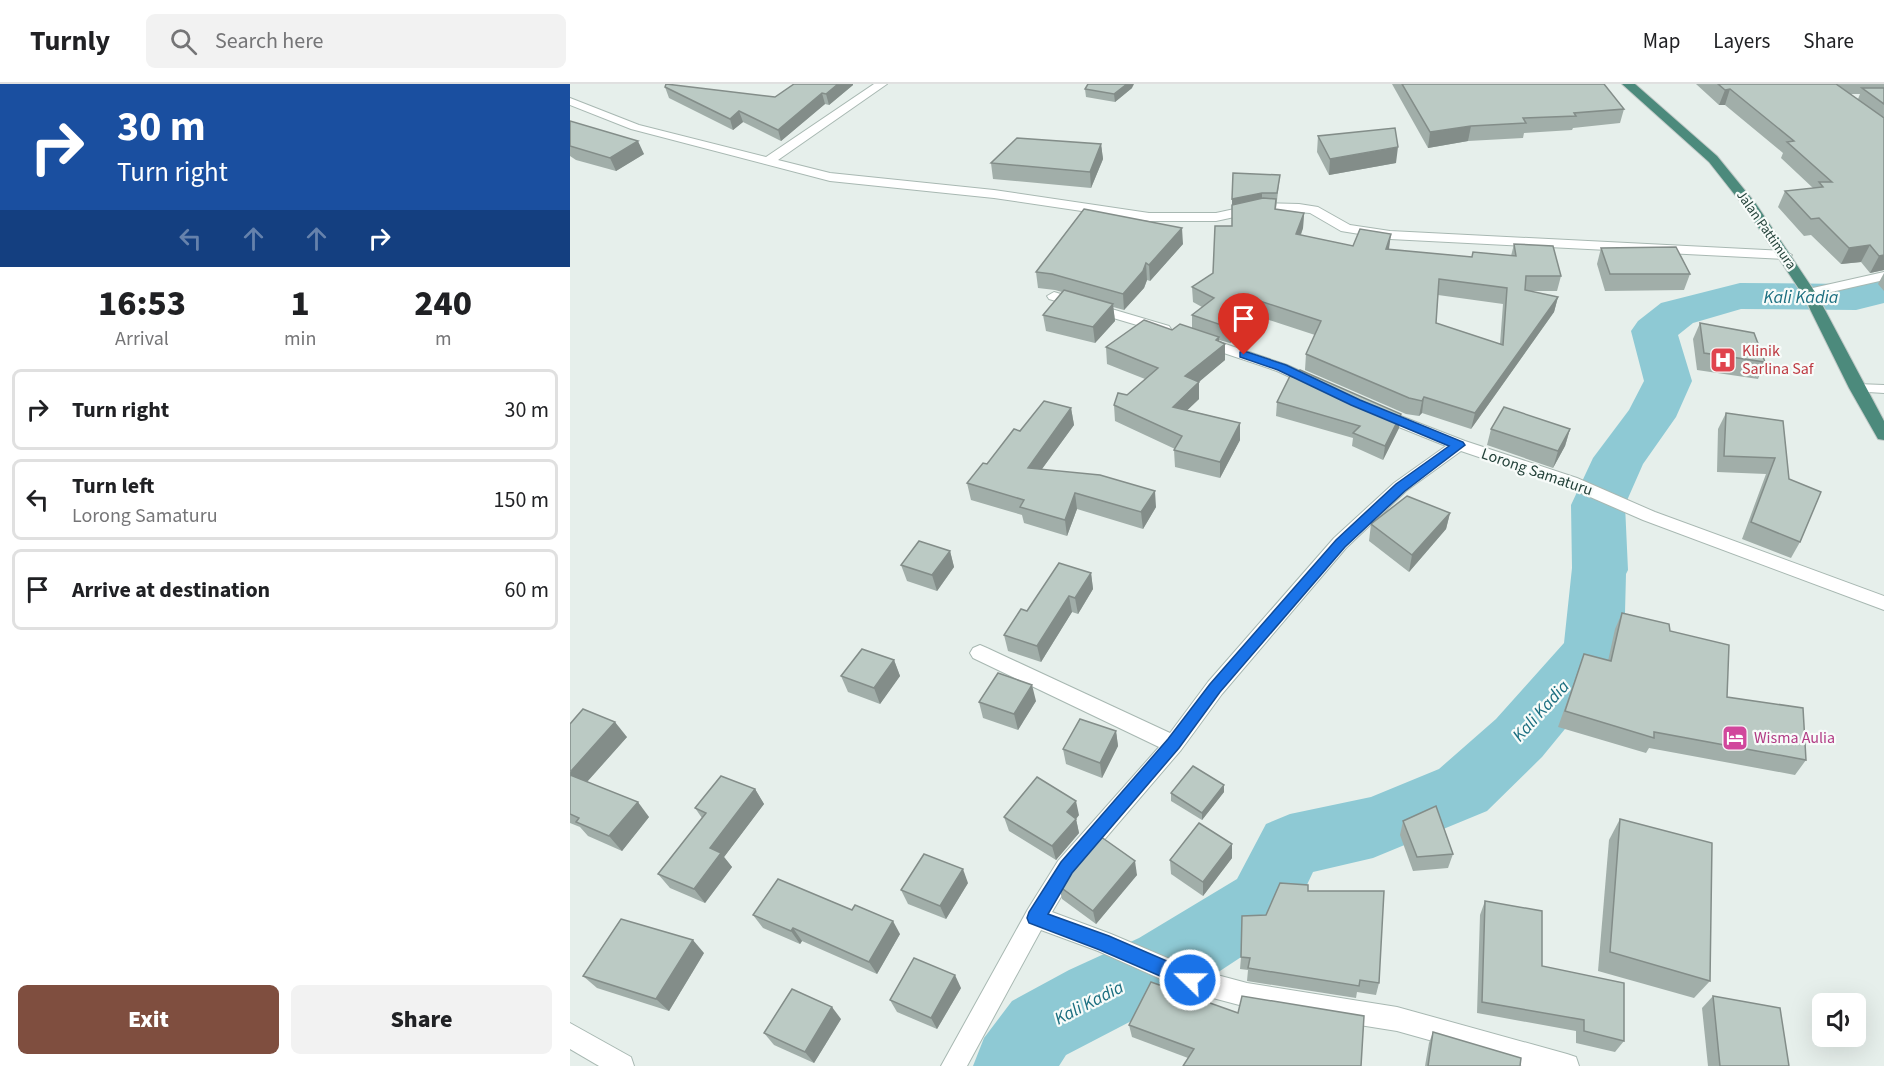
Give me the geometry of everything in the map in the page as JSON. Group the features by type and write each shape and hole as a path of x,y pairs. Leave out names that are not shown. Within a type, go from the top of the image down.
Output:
{"highway":[{"name":"Jalan Pattimura","path":"1628,84 1713,159 1751,207 1809,294 1884,435"}],"street":[{"path":"767,162 881,84"},
{"path":"570,101 635,127 767,162 854,180 994,194 1149,217 1216,217 1262,207 1284,207 1313,210 1346,228 1390,236 1788,260"},
{"path":"1809,294 1884,276"},
{"path":"1054,296 1173,331 1282,368 1335,392"},
{"name":"Lorong Samaturu","path":"1365,406 1459,445 1571,482 1649,516 1884,603"},
{"path":"953,1066 1066,868 1174,744 1215,688 1340,543 1400,487 1459,445"},
{"path":"980,653 1174,744"},
{"path":"1036,918 1103,942 1190,980 1247,994 1397,1019 1566,1066"},
{"path":"570,1035 622,1066"}],"lane":[{"path":"1857,388 1884,389"}],"building":[{"path":"666,84 775,97 794,84 838,84 826,94 822,93 778,130 739,111 730,119 665,87"},
{"path":"1088,84 1127,84 1114,94 1085,89"},
{"path":"1402,84 1604,84 1624,109 1574,113 1576,116 1523,118 1526,123 1471,126 1430,132"},
{"path":"1718,84 1836,84 1884,118 1884,255 1879,256 1870,245 1849,248 1819,218 1811,219 1785,191 1823,187 1819,182 1832,182 1787,142 1794,141 1730,89 1725,90"},
{"path":"1862,88 1884,88 1884,104"},
{"path":"570,121 638,141 610,158 570,146"},
{"path":"1395,128 1398,147 1330,159 1318,136"},
{"path":"1017,138 1101,144 1090,172 991,163"},
{"path":"1233,173 1280,175 1277,193 1262,193 1232,199"},
{"path":"1263,198 1276,199 1275,209 1304,213 1296,234 1353,246 1360,229 1391,234 1386,249 1472,257 1473,252 1516,256 1514,244 1553,246 1561,276 1526,276 1525,290 1558,297 1475,413 1424,397 1422,401 1409,398 1306,354 1321,321 1257,300 1230,328 1192,315 1214,298 1192,287 1213,273 1215,226 1232,226 1232,205","holes":["1439,279 1507,288 1503,345 1436,323"]},
{"path":"1084,209 1182,228 1149,265 1146,263 1143,271 1123,294 1052,274 1036,272"},
{"path":"1676,247 1690,274 1610,274 1601,248"},
{"path":"1064,290 1113,304 1093,327 1043,315"},
{"path":"1144,320 1172,330 1180,324 1219,337 1216,340 1225,344 1185,376 1199,382 1173,407 1240,423 1220,462 1174,450 1182,436 1114,405 1118,393 1127,395 1158,368 1106,347"},
{"path":"1700,323 1754,333 1765,362 1704,353"},
{"path":"1300,370 1401,414 1385,446 1353,433 1360,426 1277,402 1290,376 1296,378"},
{"path":"1044,401 1071,408 1028,468 1100,475 1155,491 1141,512 1075,493 1065,520 1020,507 1024,500 967,483 983,463 987,464 1014,429 1020,431"},
{"path":"1504,407 1570,429 1558,451 1491,429"},
{"path":"1726,413 1783,421 1789,479 1821,492 1800,542 1751,522 1775,458 1724,456"},
{"path":"1407,496 1450,513 1412,555 1371,524"},
{"path":"919,541 950,551 932,575 901,565"},
{"path":"1059,563 1091,573 1075,598 1069,596 1037,646 1004,635 1021,609 1027,611"},
{"path":"1622,613 1669,624 1670,631 1729,645 1727,697 1803,708 1806,760 1654,732 1654,738 1565,711 1584,654 1611,661"},
{"path":"862,649 894,660 874,688 841,676"},
{"path":"998,673 1032,685 1014,714 979,702"},
{"path":"583,709 615,722 570,774 570,724"},
{"path":"1080,719 1116,731 1100,763 1063,749"},
{"path":"1193,766 1224,785 1202,813 1171,793"},
{"path":"570,775 638,802 609,836 576,822 579,818 570,814"},
{"path":"721,776 755,789 710,848 721,853 694,889 658,874 706,813 695,808"},
{"path":"1037,777 1076,801 1067,812 1076,819 1052,846 1004,817"},
{"path":"1436,806 1453,854 1417,857 1403,821"},
{"path":"1620,819 1712,843 1710,981 1610,952"},
{"path":"1199,823 1232,844 1203,882 1170,860"},
{"path":"1097,834 1135,861 1093,911 1059,886 1079,862 1075,860"},
{"path":"924,854 963,869 940,906 901,890"},
{"path":"778,879 852,910 855,905 893,921 869,962 793,928 791,931 753,915"},
{"path":"1280,883 1308,885 1308,891 1384,891 1379,983 1360,980 1359,986 1248,968 1250,958 1241,957 1242,916 1266,915"},
{"path":"1485,901 1542,911 1542,966 1624,983 1624,1041 1584,1031 1584,1020 1482,1002"},
{"path":"621,919 693,940 656,999 583,976"},
{"path":"914,958 955,975 931,1018 890,1000"},
{"path":"1151,982 1238,1013 1242,996 1364,1016 1361,1066 1183,1066 1194,1049 1129,1025"},
{"path":"792,989 832,1007 805,1052 764,1033"},
{"path":"1713,996 1780,1008 1789,1066 1720,1066"},
{"path":"1433,1032 1521,1058 1520,1066 1428,1066"}],"waterway":[{"name":"Kali Kadia","path":"1012,1066 1039,1028 1096,997 1165,964 1262,903 1290,846 1373,827 1457,793 1519,738 1594,651 1598,572 1600,570 1598,505 1619,458 1651,417 1668,381 1654,331 1677,313 1740,296 1856,297 1884,289"}],"place":[{"name":"Klinik Sarlina Saf","path":"1723,360"},
{"name":"Wisma Aulia","path":"1735,738"}],"route":[{"path":"1190,980 1103,942 1036,918 1066,868 1174,744 1215,688 1340,543 1400,487 1459,445 1282,368 1244,355"}]}
